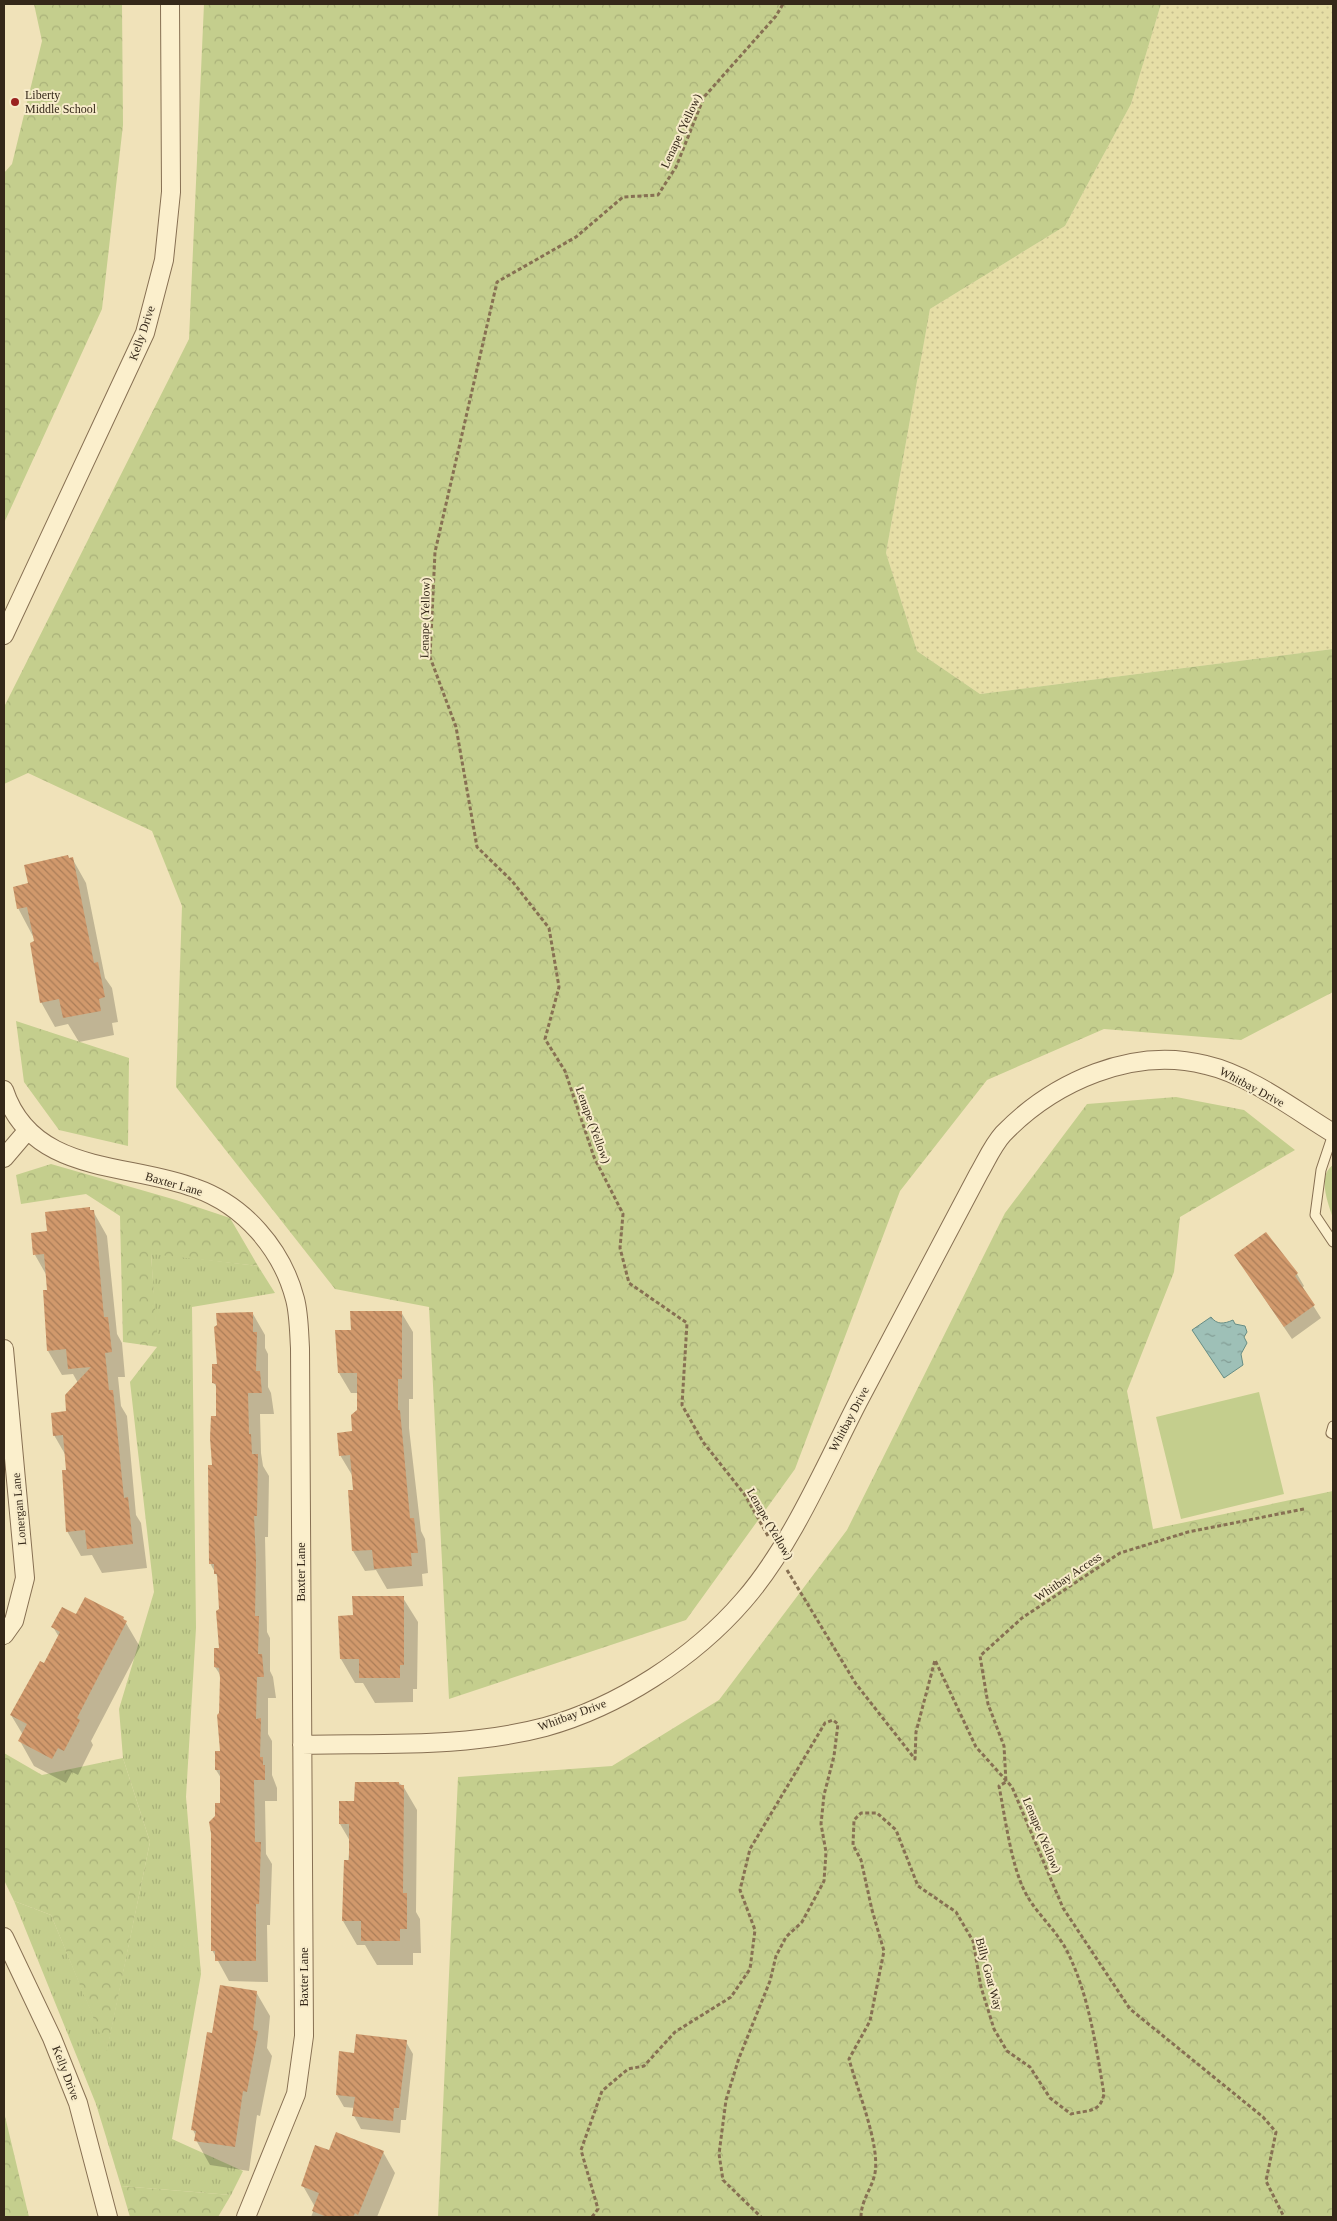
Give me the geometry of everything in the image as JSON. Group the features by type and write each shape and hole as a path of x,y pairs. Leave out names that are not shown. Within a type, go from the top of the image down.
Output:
{"street":[{"name":"Kelly Drive","path":"4,636 145,333 162,269 171,192 170,4"},
{"name":"Whitbay Drive","path":"302,1745 472,1741 546,1727 587,1712 656,1676 718,1628 745,1599 777,1553 979,1173 1002,1136 1028,1110 1056,1090 1090,1075 1127,1064 1166,1060 1206,1064 1233,1075 1333,1134"},
{"name":"Baxter Lane","path":"4,1090 8,1102 27,1132 59,1152 88,1163 177,1182 219,1198 244,1216 267,1240 281,1264 296,1299 300,1348 304,2036 296,2094 246,2217"},
{"path":"4,1158 27,1132"},
{"name":"Lonergan Lane","path":"4,1350 24,1578 14,1621 4,1635"},
{"name":"Kelly Drive","path":"4,1937 52,2038 78,2104 108,2217"}],"lane":[{"path":"1333,1134 1321,1170 1315,1215 1333,1242"},
{"path":"1333,1426 1331,1433 1333,1434"}],"path":[{"name":"Lenape (Yellow)","path":"783,4 704,97 676,167 658,195 623,197 576,237 497,282 434,552 430,657 456,727 477,847 512,881 548,928 559,987 545,1040 565,1071 594,1157 623,1214 620,1248 630,1283 687,1323 682,1404 703,1442 745,1495 777,1553 856,1684 915,1759 916,1732 934,1660 976,1747 1012,1787 1063,1908 1130,2009 1263,2118 1276,2132 1266,2181 1284,2217"},
{"name":"Whitbay Access","path":"1006,1782 1004,1746 988,1704 980,1656 1015,1624 1120,1553 1188,1532 1304,1509"},
{"path":"592,2217 598,2209 581,2150 602,2091 628,2069 644,2066 675,2032 731,1997 750,1968 755,1930 740,1890 750,1849 825,1723 833,1720 838,1724 834,1756 824,1795 821,1824 826,1852 824,1882 802,1922 786,1937 776,1956 770,1982 739,2058 726,2100 719,2154 723,2180 761,2217"},
{"name":"Billy Goat Way","path":"861,2217 861,2205 875,2173 872,2133 849,2059 870,2021 884,1951 872,1910 861,1860 853,1845 854,1820 862,1813 877,1813 896,1830 918,1886 956,1912 973,1941 981,1987 994,2029 1008,2051 1030,2067 1050,2098 1071,2114 1098,2108 1102,2104 1104,2094 1093,2029 1068,1952 1024,1891 1016,1865 999,1786 1006,1782"}],"shaded area":[{"path":"1161,4 1333,4 1333,649 980,694 917,651 886,553 930,309 1065,226 1131,104"}],"green space":[{"path":"34,4 122,4 123,125 102,309 4,523 4,173 12,164 42,41"},
{"path":"204,4 1161,4 1131,104 1065,226 930,309 886,553 917,651 980,694 1333,649 1333,992 1241,1040 1104,1029 987,1080 900,1191 795,1469 686,1620 449,1699 429,1307 335,1289 176,1087 182,906 152,831 28,773 4,784 4,707 189,339"},
{"path":"16,1021 129,1058 128,1146 59,1130 24,1082"},
{"path":"1176,1097 1244,1110 1295,1150 1180,1217 1174,1272 1127,1391 1153,1529 1333,1491 1333,2217 438,2217 458,1777 612,1766 719,1700 847,1530 1005,1213 1087,1104"},
{"path":"51,1164 176,1200 230,1218 258,1266 151,1254 158,1347 123,1342 120,1216 86,1194 21,1204 16,1175"},
{"path":"1333,1165 1333,1218 1325,1190 1325,1183 1328,1170"},
{"path":"151,1253 258,1266 275,1293 192,1307 196,1628 186,1797 201,1974 172,2139 243,2171 231,2195 121,2186 96,2104 14,1901 51,1915 107,2049 150,1842 123,1758 119,1709 154,1592 130,1382 157,1347"},
{"path":"1259,1392 1284,1494 1181,1519 1156,1417"},
{"path":"4,1753 42,1775 123,1758 150,1842 107,2051 51,1915 14,1901 4,1880"},
{"path":"4,2112 29,2217 4,2217"},
{"path":"121,2186 231,2195 218,2217 130,2217"}],"water":[{"path":"1211,1317 1221,1323 1233,1320 1235,1324 1245,1326 1247,1332 1244,1337 1247,1343 1241,1354 1243,1365 1224,1378 1192,1330"}],"building":[{"path":"68,855 69,858 73,857 94,963 98,962 105,997 99,999 101,1011 63,1018 59,999 40,1003 30,943 34,941 27,907 17,909 13,887 28,883 24,865"},
{"path":"90,1207 90,1210 94,1210 104,1317 108,1317 112,1352 105,1353 109,1390 113,1390 124,1498 128,1497 133,1544 87,1549 85,1530 66,1532 62,1470 66,1470 63,1435 53,1436 51,1413 66,1411 65,1395 91,1367 68,1369 66,1349 47,1351 43,1290 47,1290 44,1254 33,1255 31,1233 47,1231 45,1212"},
{"path":"1266,1232 1298,1273 1295,1276 1315,1305 1284,1327 1234,1255"},
{"path":"350,1311 402,1311 402,1379 398,1379 398,1410 400,1410 410,1518 414,1518 418,1553 411,1553 412,1566 374,1569 372,1550 352,1551 348,1490 353,1490 350,1455 339,1456 337,1433 352,1431 351,1415 357,1410 357,1373 338,1373 335,1330 351,1330"},
{"path":"253,1312 253,1332 257,1332 256,1371 260,1371 262,1393 248,1393 249,1434 251,1434 252,1454 258,1454 257,1516 254,1516 256,1561 255,1616 259,1616 258,1654 262,1654 264,1677 257,1677 256,1719 261,1718 260,1757 263,1757 263,1765 265,1765 265,1780 254,1780 255,1842 261,1842 259,1904 256,1904 256,1961 215,1961 215,1951 211,1951 211,1833 209,1822 215,1816 215,1803 220,1803 220,1770 215,1770 215,1751 220,1751 217,1715 219,1713 220,1678 219,1668 214,1667 214,1648 219,1648 216,1611 219,1609 217,1574 214,1574 214,1564 209,1564 208,1465 212,1465 211,1416 216,1416 216,1384 212,1383 212,1364 217,1364 214,1327 217,1325 216,1313"},
{"path":"352,1596 404,1596 404,1665 400,1665 400,1678 359,1678 359,1659 340,1659 338,1616 353,1615"},
{"path":"85,1597 124,1617 123,1619 127,1621 77,1718 80,1720 64,1751 58,1748 52,1759 18,1741 27,1724 10,1715 40,1661 44,1663 60,1632 51,1627 62,1607 76,1614"},
{"path":"355,1782 399,1782 399,1785 404,1785 403,1893 407,1893 407,1929 400,1929 400,1941 361,1941 361,1921 342,1921 344,1860 349,1860 349,1824 339,1824 339,1801 354,1801"},
{"path":"220,1985 257,1991 253,2030 258,2031 247,2092 243,2091 235,2147 194,2141 196,2131 191,2130 207,2032 212,2033"},
{"path":"356,2034 407,2040 399,2108 394,2108 393,2121 352,2116 355,2097 336,2095 339,2051 354,2053"},
{"path":"336,2132 384,2151 358,2215 355,2213 353,2217 327,2217 312,2211 319,2193 301,2186 315,2145 329,2150"}],"place":[{"name":"Liberty Middle School","path":"15,102"}]}
